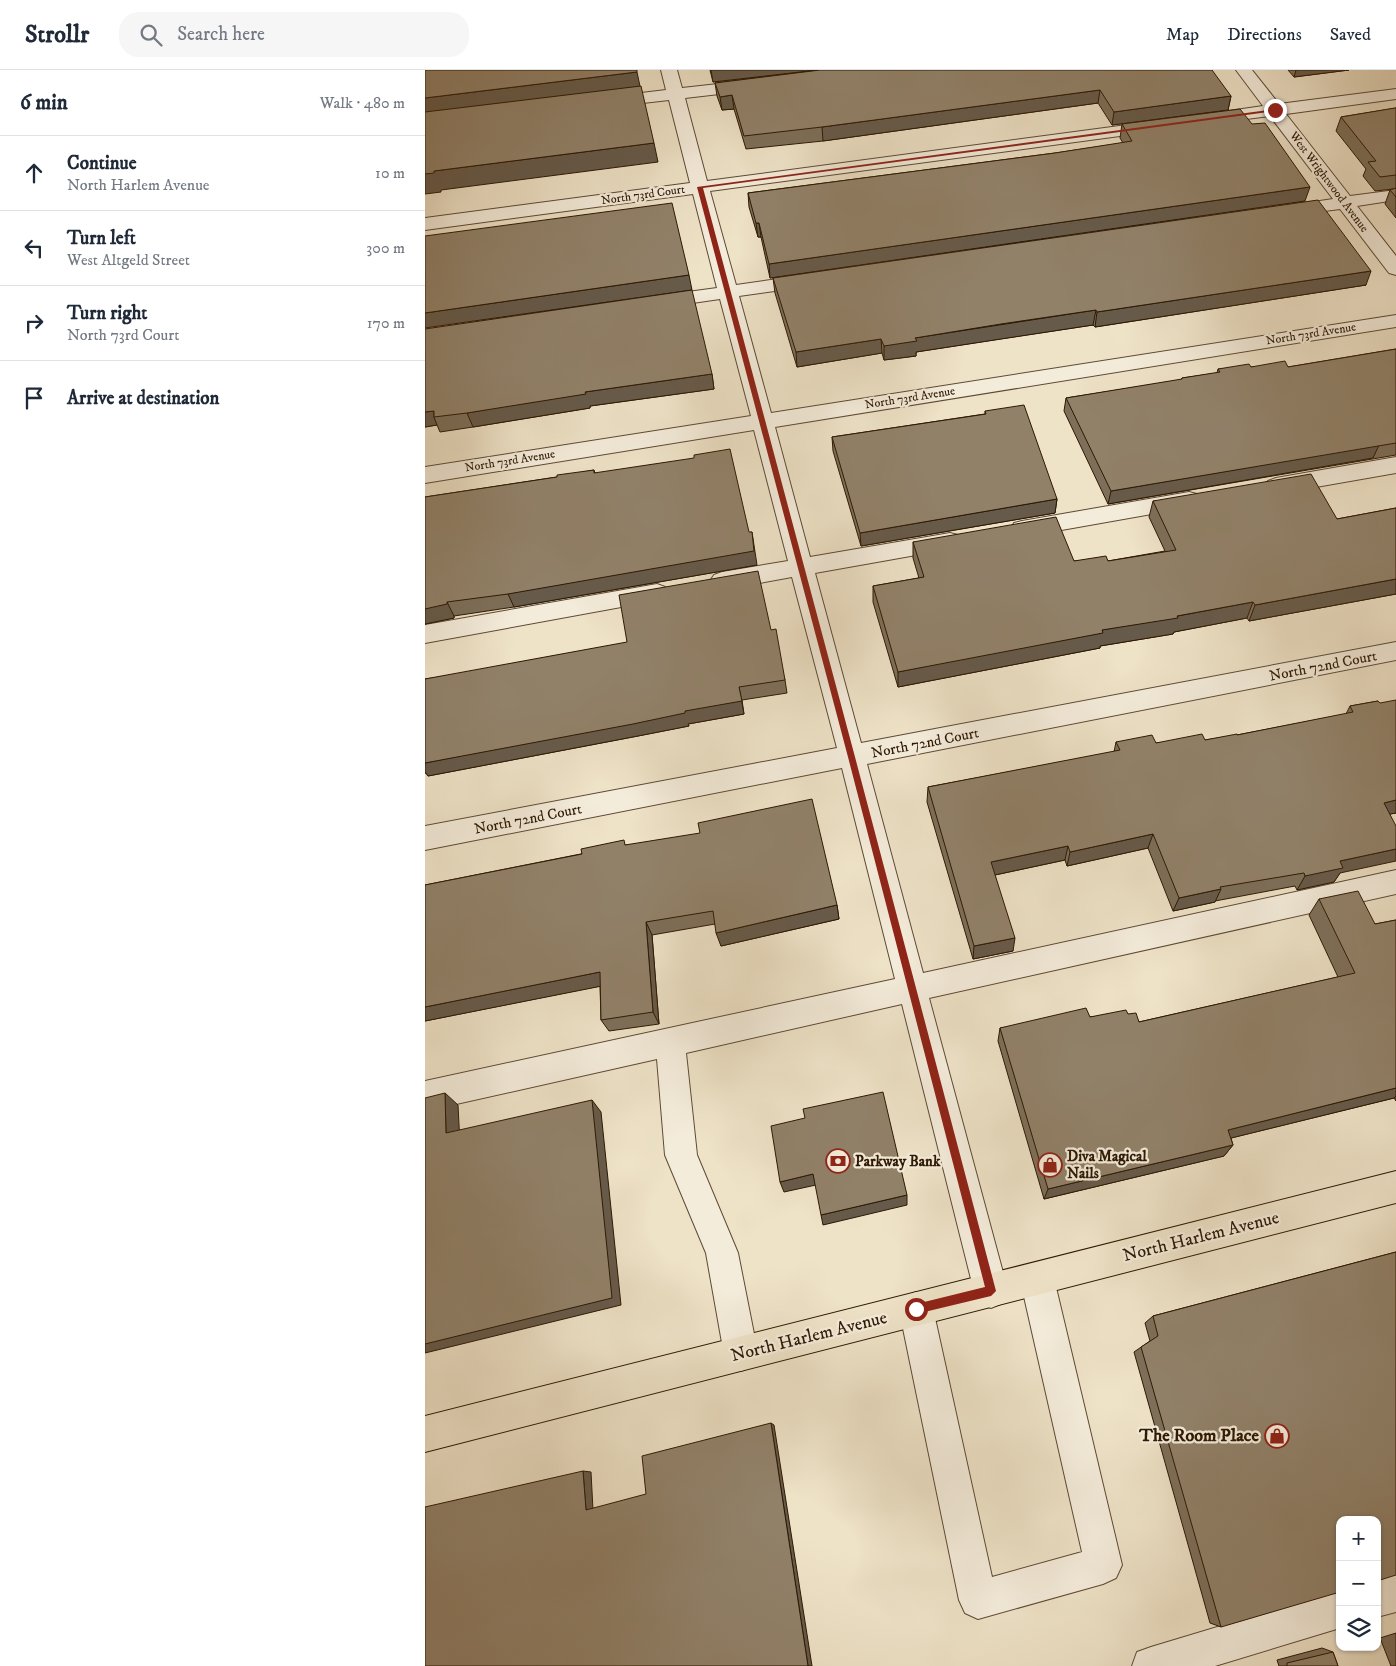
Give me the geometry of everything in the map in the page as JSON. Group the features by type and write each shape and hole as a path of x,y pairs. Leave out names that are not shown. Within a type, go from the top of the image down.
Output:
{"main road":[{"name":"North Harlem Avenue","path":"425,1434 1396,1187"}],"street":[{"path":"669,70 852,757 991,1291"},
{"name":"West Wrightwood Avenue","path":"1244,70 1396,269"},
{"path":"589,105 770,83"},
{"path":"1195,121 1396,94"},
{"name":"North 73rd Court","path":"425,224 1175,124"},
{"path":"1266,214 1396,195"},
{"path":"640,305 825,278"},
{"name":"North 73rd Avenue","path":"425,475 1396,321"},
{"path":"1259,488 1396,465"},
{"path":"1005,532 1210,497"},
{"path":"704,584 966,539"},
{"path":"425,634 675,590"},
{"name":"North 72nd Court","path":"425,838 1396,651"},
{"path":"425,1096 1396,882"},
{"path":"670,1042 681,1155 722,1254 741,1354"},
{"path":"916,1309 978,1600 1103,1565 1037,1279"},
{"path":"1381,1597 1396,1592"},
{"path":"1151,1666 1336,1610"}],"building":[{"path":"425,70 637,70 637,72 425,98"},
{"path":"820,70 1212,70 1231,96 1114,112 1100,90 744,136 732,95 720,97 715,83"},
{"path":"641,86 654,143 434,171 434,173 425,174 425,112"},
{"path":"1396,108 1396,175 1380,177 1368,162 1376,161 1341,117"},
{"path":"1240,109 1252,124 1265,123 1310,187 769,264 759,223 756,223 748,193 1055,153 1132,141 1122,124"},
{"path":"1396,188 1396,197 1390,190"},
{"path":"1318,200 1371,271 1097,312 1096,310 1001,324 915,338 917,341 884,346 881,339 796,352 773,278"},
{"path":"672,203 689,275 425,313 425,236"},
{"path":"692,290 712,374 585,392 586,394 467,413 434,417 434,411 425,412 425,329"},
{"path":"1396,349 1396,443 1111,491 1066,398 1220,372 1218,369 1249,364 1251,367 1285,361 1288,367"},
{"path":"1024,405 1057,499 860,533 832,437 986,414 985,411"},
{"path":"730,449 749,532 752,532 754,551 508,594 447,602 447,604 425,609 425,497 557,477 557,475 594,470 594,473 694,458 694,455"},
{"path":"1311,474 1337,519 1396,508 1396,579 1255,605 1253,602 1177,616 1178,618 1102,630 1103,633 898,672 873,586 924,577 913,542 1056,517 1074,561 1106,556 1108,561 1176,550 1153,501"},
{"path":"758,571 771,630 776,629 785,680 739,687 742,701 685,711 685,713 633,724 425,763 425,679 627,642 619,595"},
{"path":"1396,700 1396,800 1384,803 1396,826 1396,849 1340,861 1343,868 1305,876 1304,873 1220,887 1221,889 1179,898 1153,834 1070,852 1068,846 991,862 1015,938 974,946 928,787 1120,750 1116,742 1152,735 1156,743 1202,734 1205,740 1353,712 1350,706"},
{"path":"812,799 837,905 716,933 713,911 646,922 653,1012 601,1020 600,972 425,1007 425,885 582,854 581,849 624,840 625,845 700,833 698,823"},
{"path":"1358,891 1375,924 1396,920 1396,1088 1228,1130 1233,1145 1048,1189 1000,1028 1086,1008 1090,1017 1126,1010 1128,1014 1136,1013 1139,1022 1355,973 1319,899"},
{"name":"Parkway Bank","path":"883,1092 907,1195 821,1215 813,1174 780,1182 771,1126 805,1118 803,1109"},
{"path":"445,1093 446,1133 592,1100 612,1298 425,1344 425,1098"},
{"name":"The Room Place","path":"1396,1252 1396,1575 1381,1580 1381,1516 1336,1516 1336,1593 1221,1627 1141,1347 1158,1336 1153,1316"},
{"path":"771,1423 808,1666 425,1666 425,1507 583,1471 586,1510 646,1494 642,1456"},
{"path":"1333,1652 1338,1666 1287,1666 1287,1663"}],"place":[{"name":"Parkway Bank","path":"838,1161"},
{"name":"Diva Magical Nails","path":"1050,1165"},
{"name":"The Room Place","path":"1277,1436"}],"route":[{"path":"916,1309 991,1291 852,757 700,187 1275,110"}]}
